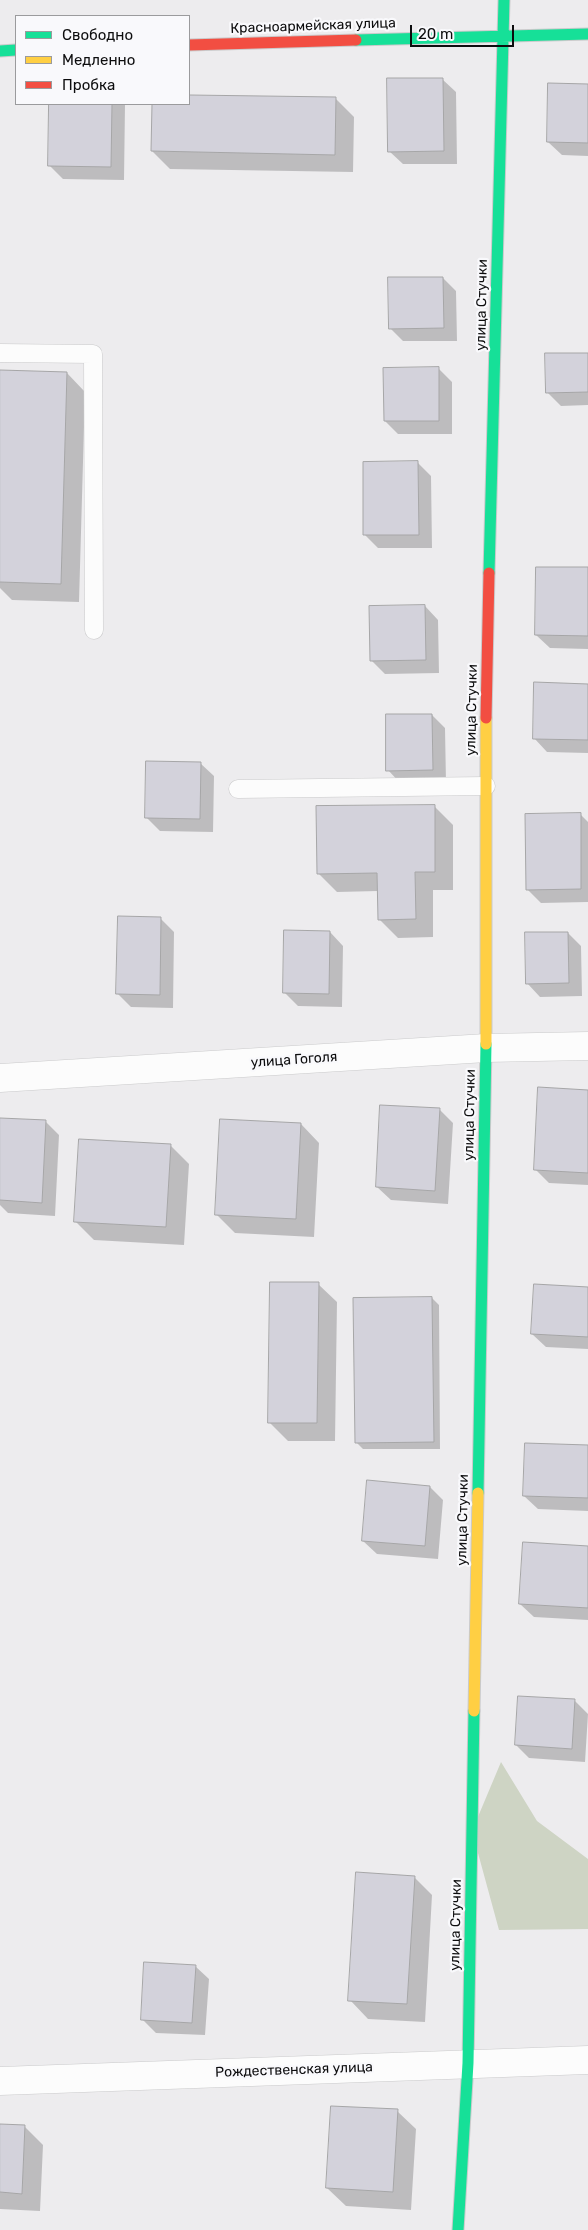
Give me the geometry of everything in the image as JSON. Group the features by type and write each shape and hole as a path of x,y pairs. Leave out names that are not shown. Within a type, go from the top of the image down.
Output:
{"street":[{"name":"улица Стучки","path":"458,2230 468,2063 486,1048 486,684 504,0"},
{"name":"Красноармейская улица","path":"190,45 588,34"},
{"path":"0,51 15,50"},
{"name":"улица Гоголя","path":"0,1078 486,1048 588,1046"},
{"name":"Рождественская улица","path":"0,2081 588,2060"}],"lane":[{"path":"0,353 93,354 94,630"},
{"path":"238,789 486,786"}],"green space":[{"path":"501,1762 537,1821 588,1859 588,1929 499,1930 472,1831"}],"building":[{"path":"387,78 443,78 444,151 388,152"},
{"path":"548,83 588,84 588,143 547,142"},
{"path":"190,95 336,97 335,155 151,151 152,105 190,105"},
{"path":"49,105 112,105 111,167 48,166"},
{"path":"388,277 443,277 444,328 389,329"},
{"path":"545,353 588,353 588,392 546,393"},
{"path":"439,367 439,421 384,421 383,368"},
{"path":"0,370 67,372 61,584 0,582"},
{"path":"418,461 419,535 363,535 363,462"},
{"path":"536,567 588,567 588,636 535,635"},
{"path":"425,605 426,660 370,661 369,606"},
{"path":"534,682 588,684 588,740 533,739"},
{"path":"386,714 432,714 433,770 386,771"},
{"path":"146,761 201,762 200,819 145,818"},
{"path":"435,805 435,872 415,872 416,919 378,920 377,873 317,874 316,806"},
{"path":"581,813 581,889 526,890 525,814"},
{"path":"118,916 161,917 160,995 116,994"},
{"path":"284,930 330,931 329,994 283,993"},
{"path":"525,932 568,932 569,983 526,984"},
{"path":"538,1087 588,1090 588,1173 534,1170"},
{"path":"380,1105 440,1108 435,1191 376,1187"},
{"path":"0,1118 46,1120 42,1203 0,1200"},
{"path":"220,1119 301,1123 296,1219 215,1215"},
{"path":"79,1139 171,1144 166,1227 74,1222"},
{"path":"270,1282 319,1282 317,1423 268,1423"},
{"path":"534,1284 588,1287 588,1337 531,1334"},
{"path":"432,1297 434,1442 355,1443 353,1298"},
{"path":"525,1443 588,1445 588,1498 523,1496"},
{"path":"367,1480 430,1486 425,1546 362,1541"},
{"path":"523,1542 588,1546 588,1608 519,1604"},
{"path":"518,1696 575,1699 572,1749 515,1745"},
{"path":"356,1872 415,1876 407,2004 348,2001"},
{"path":"144,1962 196,1965 192,2023 141,2020"},
{"path":"331,2106 398,2109 393,2192 326,2188"},
{"path":"0,2124 25,2125 22,2194 0,2192"}],"traffic: fast":[{"path":"489,573 504,0"},
{"path":"356,40 588,34"},
{"path":"0,51 15,50"},
{"path":"478,1493 486,1044"},
{"path":"458,2230 468,2063 474,1711"}],"traffic: slow":[{"path":"486,718 486,1044"},
{"path":"474,1711 478,1493"}],"traffic: jam":[{"path":"190,45 356,40"},
{"path":"486,718 489,573"}]}
